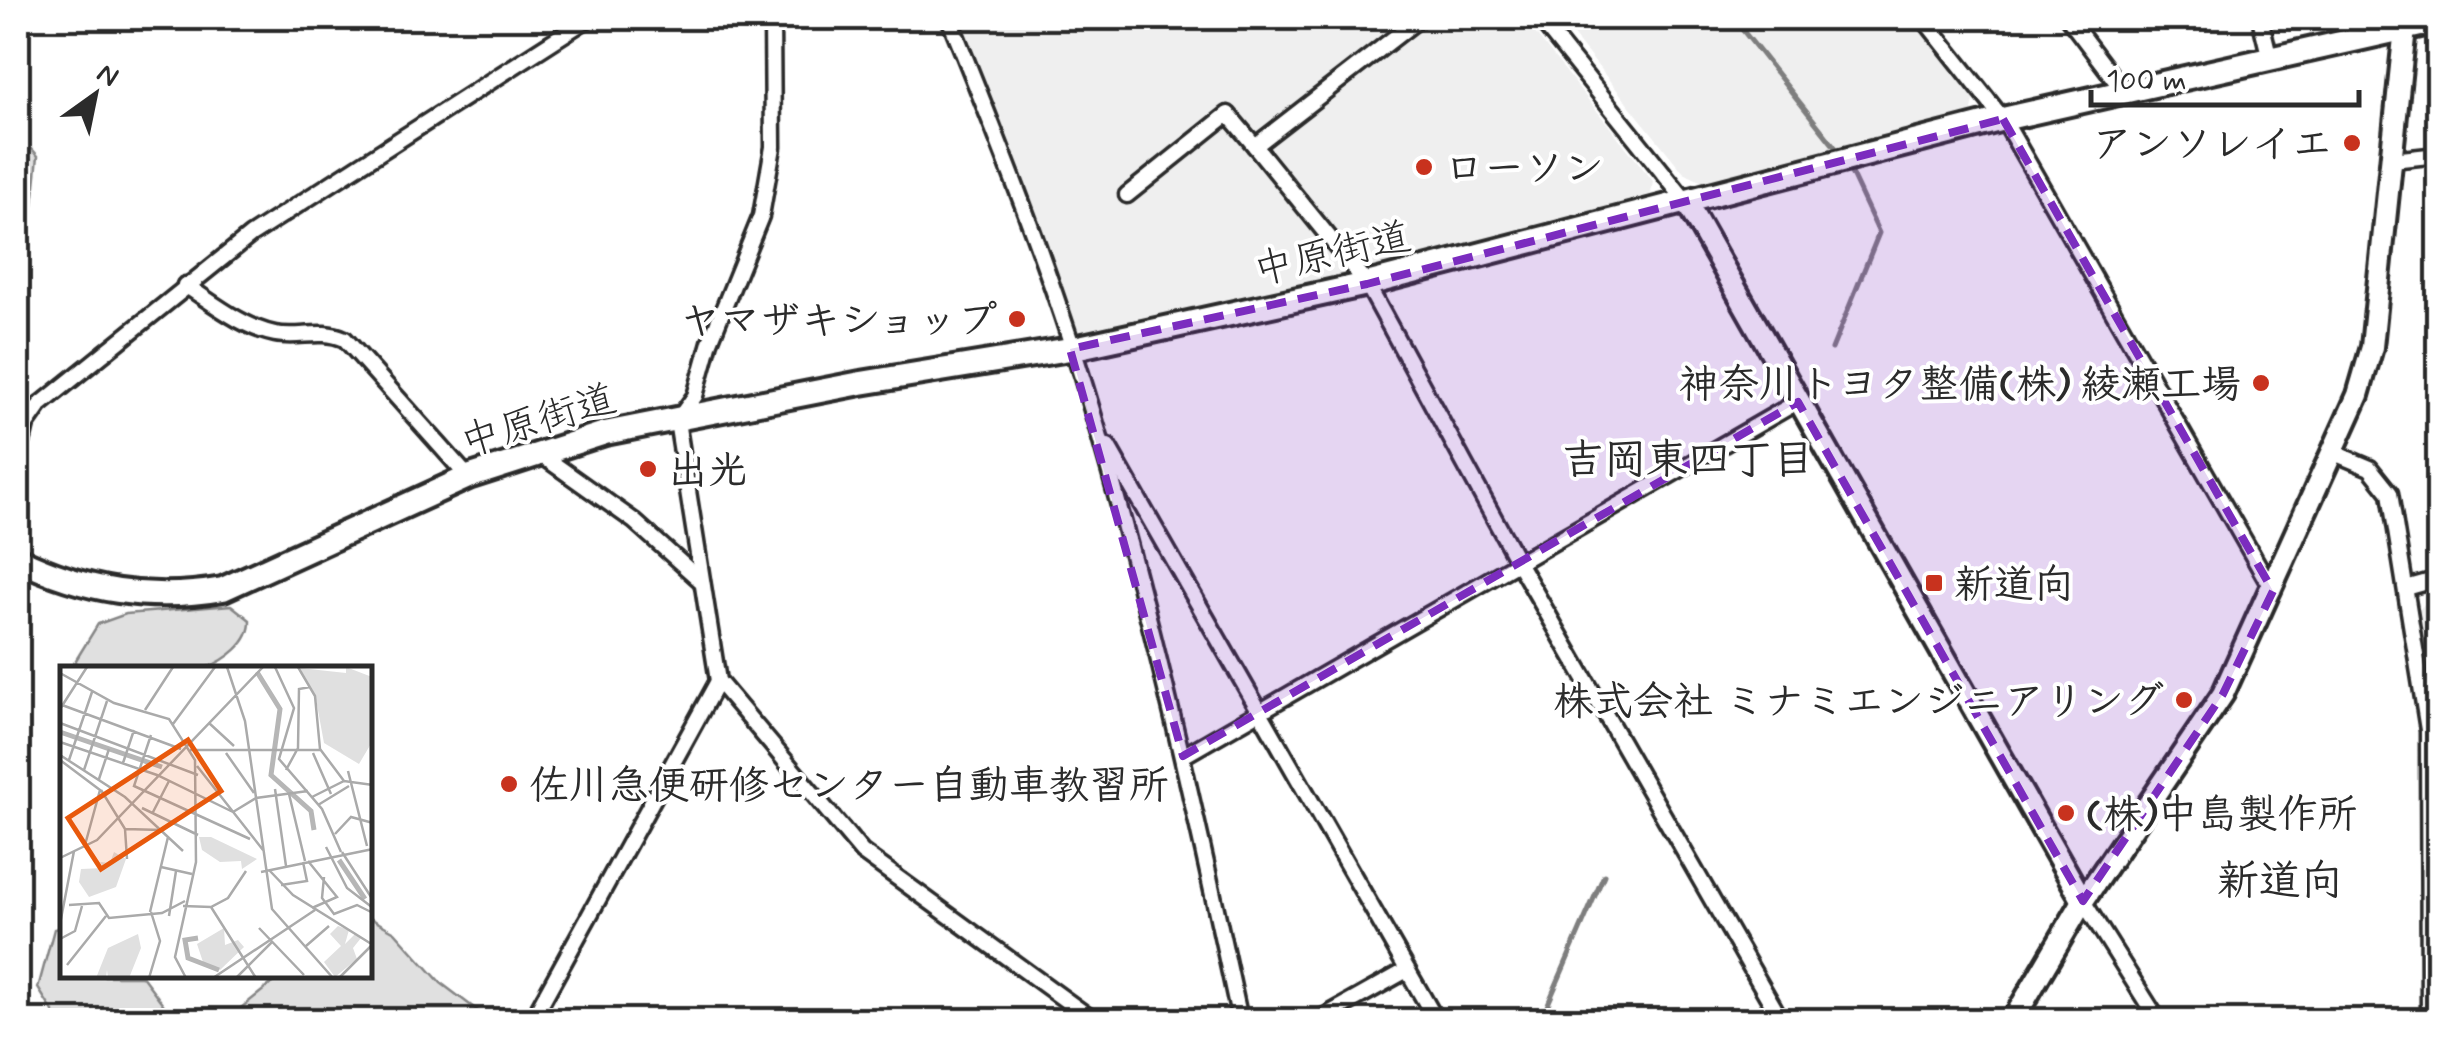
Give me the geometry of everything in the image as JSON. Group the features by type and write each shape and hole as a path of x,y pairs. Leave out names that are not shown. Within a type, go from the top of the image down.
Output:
{"main road":[{"name":"中原街道","path":"18,557 100,578 186,585 254,575 468,477 605,433 860,383 1070,349 1367,284 2002,119 2406,24 2438,21"}],"street":[{"path":"18,460 26,425 40,404 185,285 251,235 590,18"},
{"path":"772,18 774,147 761,216 710,342 695,396 677,421 718,680 862,852 1093,1020"},
{"path":"949,18 1031,225 1098,428 1184,756 1240,1020"},
{"path":"1255,146 1420,18"},
{"path":"1539,18 1685,200 2084,901 2158,1020"},
{"path":"1923,18 2002,119 2274,591"},
{"path":"2068,18 2124,92"},
{"path":"2260,18 2270,59"},
{"path":"2013,1020 2084,901 2223,694 2274,591 2358,396 2372,348 2406,24"},
{"path":"1127,195 1228,114 1367,284 1519,564 1782,1020"},
{"path":"2392,160 2438,155"},
{"path":"185,285 246,325 279,335 327,331 345,339 468,477"},
{"path":"1184,756 1798,402"},
{"path":"1098,428 1436,1020"},
{"path":"537,452 634,521 700,581"},
{"path":"2332,452 2370,468 2390,493 2428,730 2434,828 2429,1020"},
{"path":"2406,588 2438,579"},
{"path":"532,1020 718,680"},
{"path":"1318,1020 1407,970"}],"highlighted area":[{"path":"2003,119 2273,591 2223,694 2083,901 1798,402 1183,756 1070,349 1367,284"}],"shaded area":[{"path":"952,18 1523,18 1653,181 1651,194 1349,279 1073,337"},
{"path":"1559,18 1914,18 1975,96 1971,115 1706,184 1684,173"},
{"path":"18,148 32,149 38,156 26,274 18,274"},
{"path":"2438,588 2438,712 2420,609"},
{"path":"231,605 250,620 242,643 210,666 72,666 98,624 126,614"},
{"path":"372,919 395,932 441,983 490,1020 226,1020 278,978 372,978"},
{"path":"60,928 60,978 144,978 175,1020 58,1020 38,988 54,929"}],"waterway":[{"path":"1733,18 1835,147"},
{"path":"1832,349 1879,233 1851,173"},
{"path":"1810,402 1816,388"},
{"path":"1541,1020 1604,875"}],"place":[{"name":"アンソレイエ","path":"2352,143"},
{"name":"ローソン","path":"1424,167"},
{"name":"ヤマザキショップ","path":"1017,319"},
{"name":"神奈川トヨタ整備(株) 綾瀬工場","path":"2261,383"},
{"name":"出光","path":"648,469"},
{"name":"新道向","path":"1934,583"},
{"name":"株式会社 ミナミエンジニアリング","path":"2184,700"},
{"name":"佐川急便研修センター自動車教習所","path":"509,784"},
{"name":"(株)中島製作所","path":"2066,813"}],"district":[{"name":"吉岡東四丁目","path":"1688,458"},
{"name":"新道向","path":"2280,879"}]}
